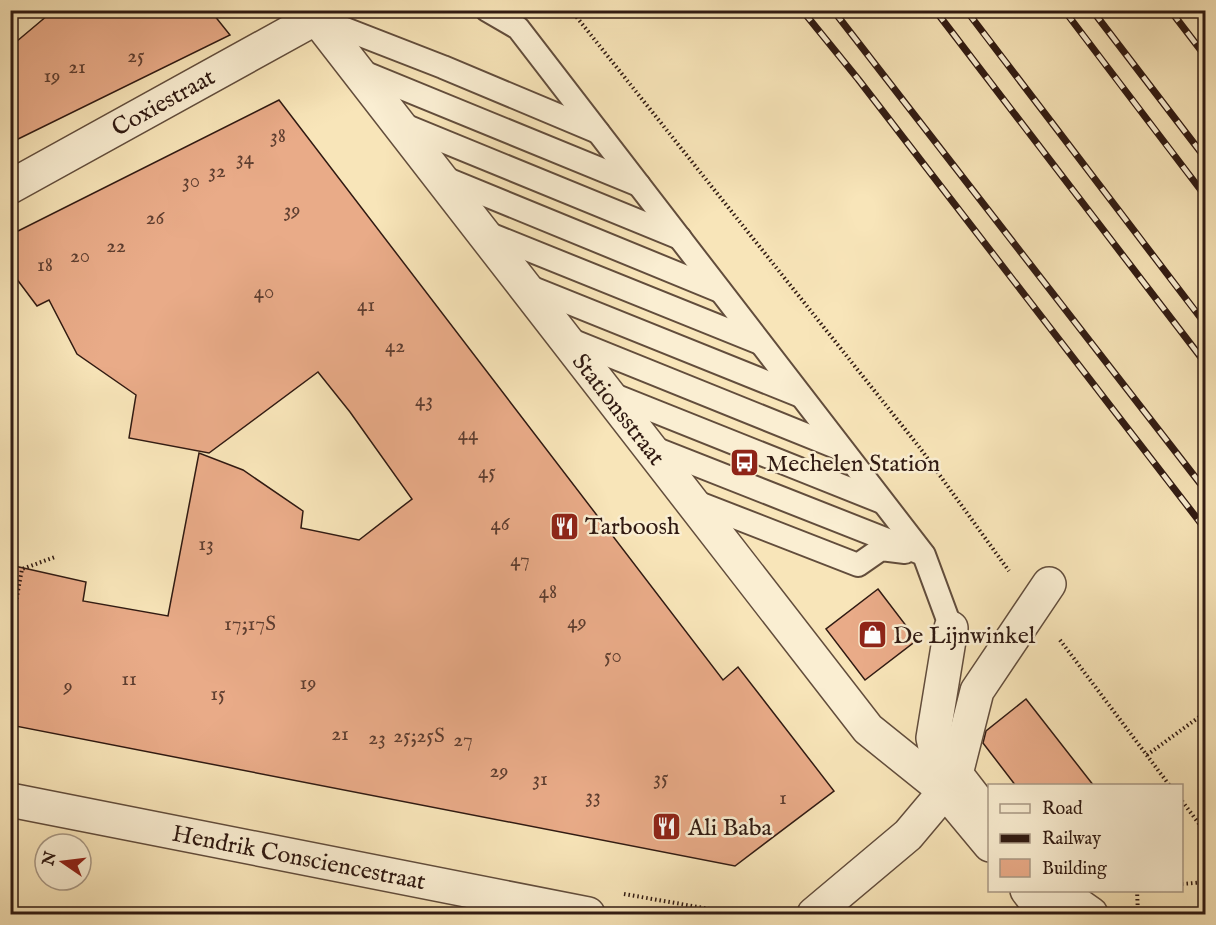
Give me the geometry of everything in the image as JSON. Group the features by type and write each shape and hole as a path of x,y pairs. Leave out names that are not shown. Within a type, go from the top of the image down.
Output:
{"street":[{"name":"Stationsstraat","path":"313,14 868,729 945,791 988,843"},
{"name":"Coxiestraat","path":"10,187 313,14"},
{"path":"988,815 956,774 976,691 1041,594"},
{"path":"814,915 908,835 945,791 933,738 951,628"},
{"name":"Hendrik Consciencestraat","path":"10,800 588,915"},
{"path":"1028,892 1045,915"},
{"path":"1058,892 1091,915"}],"lane":[{"path":"487,10 518,28 924,555 951,628"},
{"path":"313,14 600,133"},
{"path":"354,68 640,186"},
{"path":"395,121 681,238"},
{"path":"438,175 721,291"},
{"path":"479,229 761,344"},
{"path":"521,284 802,397"},
{"path":"563,337 843,449"},
{"path":"605,392 884,502"},
{"path":"647,445 924,555"},
{"path":"689,499 858,565 881,549 924,555"}],"path":[{"path":"571,10 920,448 1041,594 1169,784"},
{"path":"10,617 13,618 22,569 55,556"},
{"path":"1147,755 1206,712"},
{"path":"1183,802 1206,833"},
{"path":"1183,884 1206,882"},
{"path":"1137,892 1138,915"}],"building":[{"path":"54,10 210,10 230,35 10,143 10,47"},
{"path":"279,100 723,680 738,667 834,791 735,866 10,725 10,565 86,582 83,601 168,616 199,453 243,470 303,511 301,528 359,540 412,499 350,412 318,372 209,453 129,438 136,395 77,354 49,300 37,306 10,270 10,235"},
{"name":"De Lijnwinkel","path":"878,589 917,640 865,680 826,629"},
{"path":"1026,699 1092,784 1014,784 983,743 986,731"}],"railway":[{"path":"802,10 858,79 1206,530"},
{"path":"833,10 1206,491"},
{"path":"935,10 1206,364"},
{"path":"966,10 1206,325"},
{"path":"1064,10 1206,197"},
{"path":"1092,10 1206,159"},
{"path":"1170,10 1206,57"}],"place":[{"name":"Mechelen Station","path":"745,463"},
{"name":"Tarboosh","path":"564,526"},
{"name":"De Lijnwinkel","path":"872,635"},
{"name":"Ali Baba","path":"667,827"}]}
